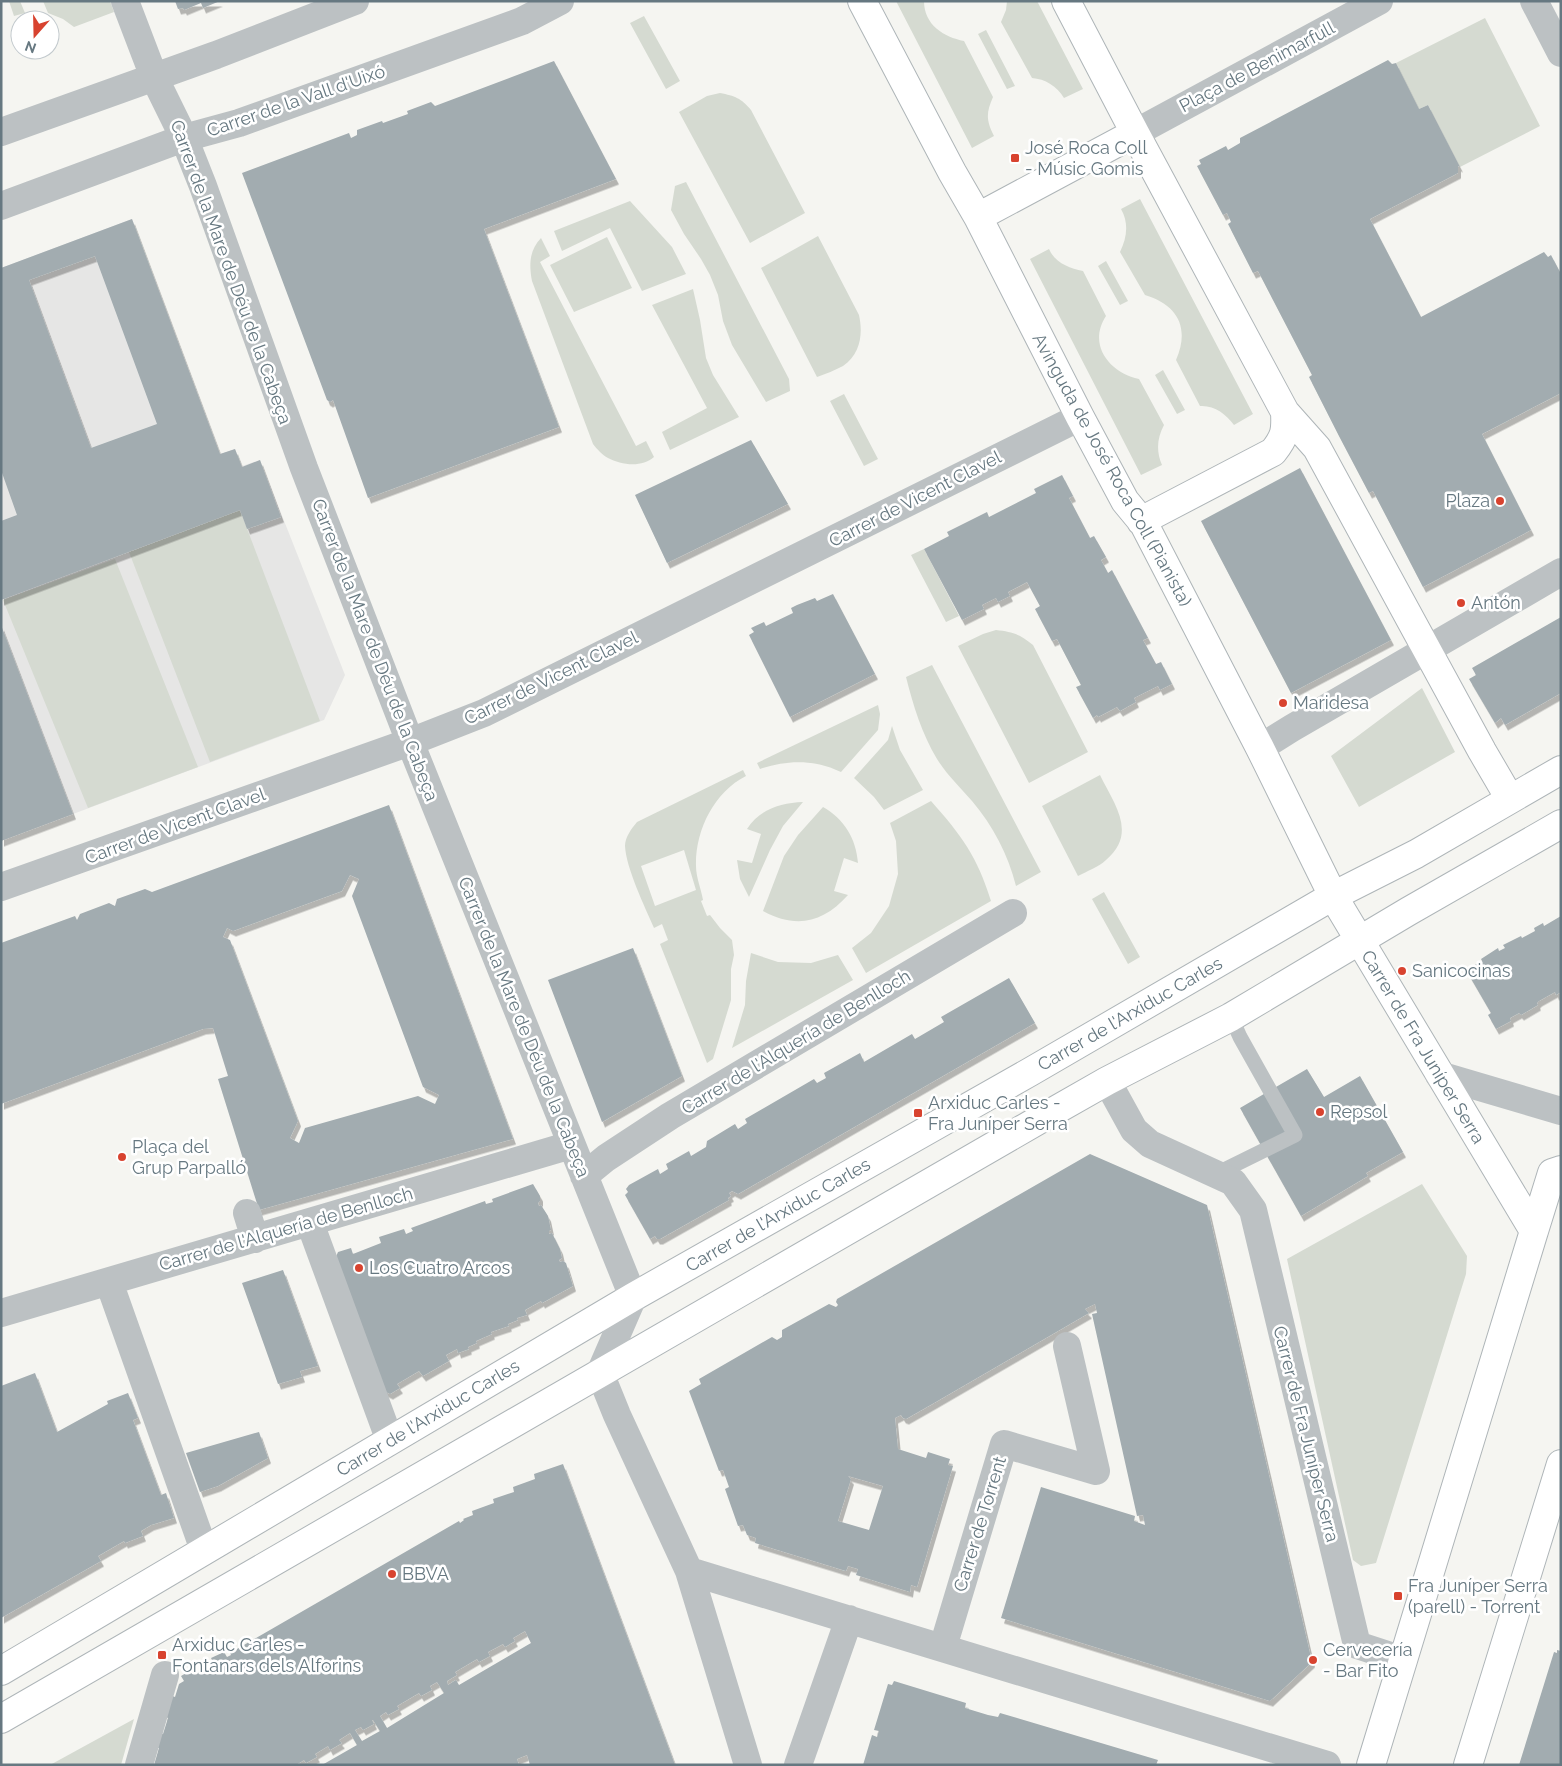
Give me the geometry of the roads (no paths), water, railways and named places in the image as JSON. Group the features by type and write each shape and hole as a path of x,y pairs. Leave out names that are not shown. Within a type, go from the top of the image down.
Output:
{"street":[{"name":"Carrer de la Mare de Déu de la Cabeça","path":"125,1 154,77 184,138 203,186 304,468 410,742 633,1297"},
{"path":"1,132 216,55 355,1"},
{"name":"Carrer de la Vall d'Uixó","path":"1,206 184,138 239,123 469,41 522,21 560,1"},
{"name":"Avinguda de José Roca Coll (Pianista)","path":"862,1 952,172 978,217 1080,417 1126,502 1141,521 1260,748 1333,896 1360,940"},
{"path":"1066,1 1134,132 1285,412 1317,448 1482,752 1510,799"},
{"name":"Plaça de Benimarfull","path":"1134,132 1379,1"},
{"path":"1534,1 1561,53"},
{"path":"978,217 1134,132"},
{"path":"1141,521 1273,452 1283,440 1286,426 1285,412"},
{"name":"Carrer de Vicent Clavel","path":"1,888 410,742 484,713 1080,417"},
{"path":"1260,748 1561,572"},
{"name":"Carrer de l'Arxiduc Carles","path":"1,1671 633,1297 1021,1077 1333,896 1416,854 1561,770"},
{"path":"1,1719 1107,1081 1231,1017 1561,824"},
{"name":"Carrer de l'Alquería de Benlloch","path":"584,1176 606,1158 670,1116 1013,914"},
{"name":"Carrer de Fra Juníper Serra","path":"1360,940 1534,1231"},
{"path":"1439,1075 1561,1111"},
{"path":"1107,1081 1134,1130 1150,1144 1225,1178"},
{"name":"Carrer de l'Alquería de Benlloch","path":"1,1313 571,1145"},
{"path":"1371,1765 1552,1173 1561,1170"},
{"name":"Carrer de Fra Juníper Serra","path":"1225,1178 1253,1210 1357,1644 1403,1660"},
{"path":"247,1213 255,1239"},
{"path":"310,1222 390,1441"},
{"path":"108,1282 204,1550"},
{"path":"633,1297 600,1373 617,1415 689,1571 748,1765"},
{"name":"Carrer de Torrent","path":"943,1648 1004,1444 1096,1471 1067,1346"},
{"path":"1468,1765 1561,1464"},
{"path":"689,1571 1328,1765"},
{"path":"798,1765 849,1619"},
{"path":"139,1765 165,1675"}],"lane":[{"path":"1225,1178 1295,1135 1231,1017"}],"place":[{"name":"José Roca Coll - Músic Gomis","path":"1015,158"},
{"name":"Plaza","path":"1500,501"},
{"name":"Antón","path":"1461,603"},
{"name":"Maridesa","path":"1283,703"},
{"name":"Sanicocinas","path":"1402,971"},
{"name":"Repsol","path":"1320,1112"},
{"name":"Arxiduc Carles - Fra Juníper Serra","path":"918,1113"},
{"name":"Plaça del Grup Parpalló","path":"122,1157"},
{"name":"Los Cuatro Arcos","path":"359,1268"},
{"name":"BBVA","path":"392,1574"},
{"name":"Fra Juníper Serra (parell) - Torrent","path":"1398,1596"},
{"name":"Arxiduc Carles - Fontanars dels Alforins","path":"162,1655"},
{"name":"Cervecería - Bar Fito","path":"1313,1660"}]}
